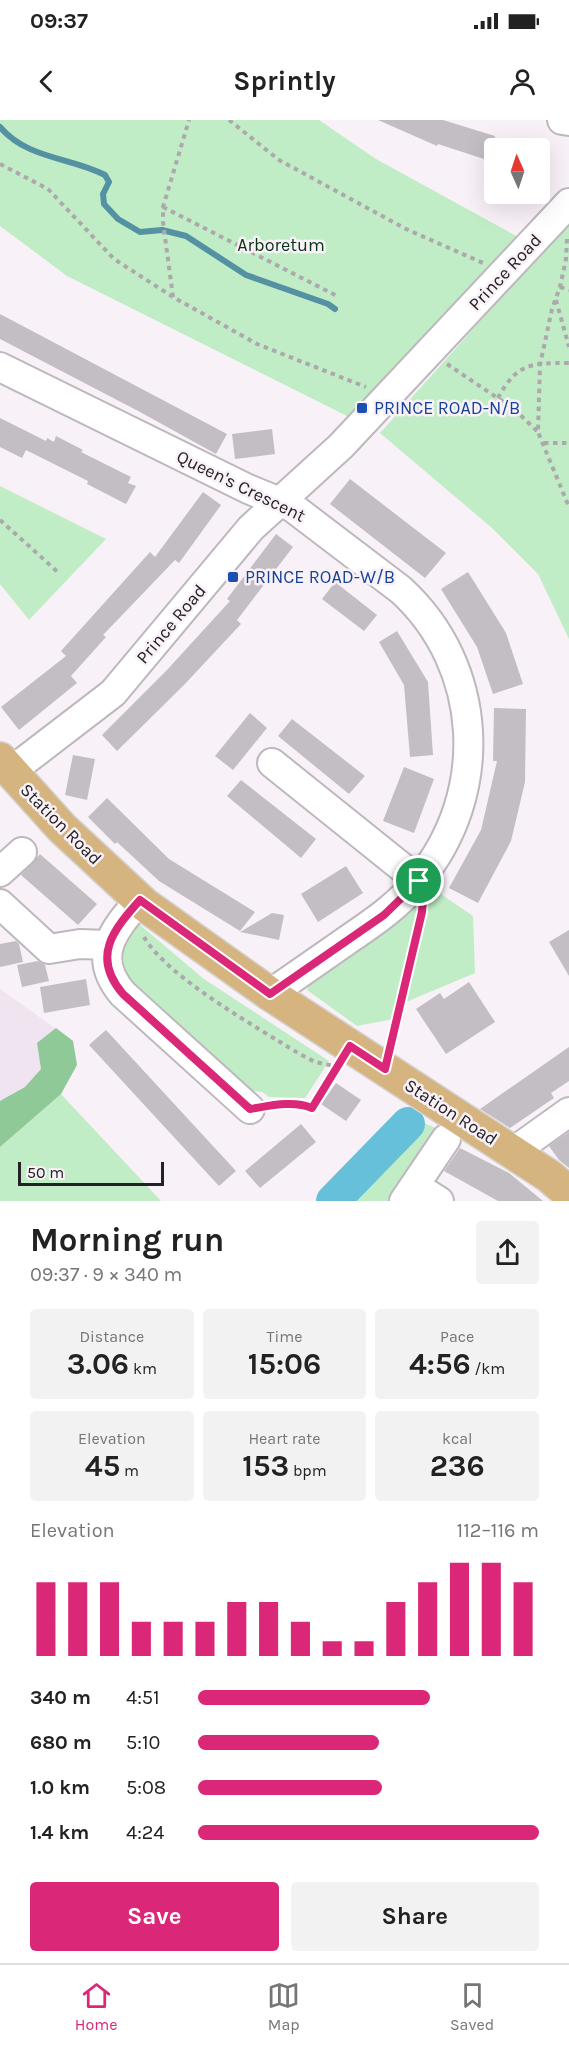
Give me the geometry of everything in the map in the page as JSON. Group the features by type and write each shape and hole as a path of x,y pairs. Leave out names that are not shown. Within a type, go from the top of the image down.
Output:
{"main road":[{"name":"Station Road","path":"5,765 136,904 270,994 338,1056 385,1069 549,1176 569,1193"}],"street":[{"path":"562,120 569,121"},
{"name":"Prince Road","path":"5,765 113,693 251,528 330,457 506,273 561,211"},
{"name":"Queen's Crescent","path":"0,367 305,515 416,604 429,619 440,638 461,682 469,726 466,772 462,793 440,851 419,881 384,915 270,994"},
{"path":"272,763 419,881"},
{"path":"0,872 22,852"},
{"path":"0,904 49,949 80,944 108,945"},
{"path":"136,904 115,930 108,945 109,971 116,985 250,1109"},
{"path":"513,1152 569,1112"},
{"path":"419,1196 446,1139"}],"path":[{"path":"173,297 163,207 189,120"},
{"path":"229,120 279,160 298,171 406,229 506,273"},
{"path":"0,165 48,189 114,259 173,297 257,344 388,396"},
{"path":"163,207 339,297"},
{"path":"538,432 540,365 566,259 568,235 563,226 561,211"},
{"path":"560,287 569,290"},
{"path":"555,299 569,347"},
{"path":"430,352 514,409 538,432 569,507"},
{"path":"497,398 517,372 529,366 569,363"},
{"path":"544,443 569,444"},
{"path":"0,520 60,574"},
{"path":"385,1069 422,912 423,899 419,881"},
{"path":"136,904 147,942 170,966 194,985 298,1053 338,1056 312,1108 299,1104 287,1104 250,1109"}],"shaded area":[{"path":"0,989 73,1041 77,1065 61,1094 0,1147"}],"green space":[{"name":"Arboretum","path":"0,120 319,120 376,159 520,238 349,417 67,276 0,226"},
{"path":"569,222 569,639 538,574 492,528 380,433"},
{"path":"0,486 106,539 29,620 0,584"},
{"path":"432,888 473,916 475,973 406,1002 404,1017 357,1026 307,990 311,979 409,909"},
{"path":"133,919 204,979 329,1061 305,1098 269,1097 262,1092 239,1089 118,970 123,930"},
{"path":"56,1028 73,1041 77,1065 61,1094 0,1147 0,1101 25,1087 41,1069 37,1043"},
{"path":"61,1094 161,1201 0,1201 0,1147"},
{"path":"419,1120 443,1132 392,1201 342,1201"}],"building":[{"path":"378,120 443,120 495,136 494,138 484,138 484,159 438,144 437,146"},
{"path":"0,314 227,434 216,454 0,339"},
{"path":"0,418 46,441 47,438 54,442 56,436 83,450 81,452 131,477 128,483 136,486 126,504 87,484 88,481 26,450 22,458 0,447"},
{"path":"272,429 275,454 235,459 232,434"},
{"path":"350,479 446,553 425,578 330,504"},
{"path":"203,492 221,505 179,563 175,560 103,635 106,637 71,676 77,683 19,730 1,707 66,656 61,651 150,552 155,557"},
{"path":"276,534 293,547 237,620 241,624 184,685 117,751 102,735 167,670 230,601 227,599"},
{"path":"468,572 506,633 523,684 493,694 477,647 441,589"},
{"path":"335,582 377,615 364,631 322,599"},
{"path":"397,631 428,682 433,755 410,757 404,685 379,642"},
{"path":"494,708 526,709 525,782 511,841 478,903 449,888 481,830 497,761 493,761"},
{"path":"250,713 267,728 233,770 215,756"},
{"path":"292,719 365,776 349,794 278,736"},
{"path":"73,755 95,759 87,800 65,795"},
{"path":"404,767 434,779 414,833 383,821"},
{"path":"241,780 316,839 301,858 227,796"},
{"path":"107,798 169,859 255,912 240,931 159,881 117,842 115,844 88,817"},
{"path":"40,854 97,904 78,925 21,875"},
{"path":"346,866 363,893 318,922 301,894"},
{"path":"272,913 284,915 279,940 240,932"},
{"path":"569,930 569,976 549,942"},
{"path":"16,941 19,944 23,962 0,967 0,944"},
{"path":"38,961 45,965 49,981 22,987 17,965"},
{"path":"86,979 90,1005 44,1013 40,987"},
{"path":"469,982 495,1022 446,1054 416,1009 440,993 444,999"},
{"path":"106,1030 236,1171 219,1186 89,1045"},
{"path":"569,1047 569,1081 551,1093 554,1098 510,1128 480,1109"},
{"path":"336,1083 361,1100 346,1121 321,1104"},
{"path":"301,1124 316,1142 260,1188 245,1171"},
{"path":"569,1132 569,1168 559,1160 549,1146"},
{"path":"460,1148 509,1173 543,1201 498,1201 444,1171"}],"waterway":[{"path":"0,127 11,138 36,152 105,175 109,182 103,194 104,204 118,219 140,232 162,230 186,236 246,275 328,304 335,309"},
{"path":"333,1201 408,1124"}],"place":[{"name":"PRINCE ROAD-N/B","path":"362,408"},
{"name":"PRINCE ROAD-W/B","path":"233,577"}],"route":[{"path":"419,881 423,899 422,912 385,1069 350,1046 312,1108 299,1104 287,1104 250,1109 123,994 111,978 107,951 110,938 140,900 270,994 384,915 419,881"}]}
